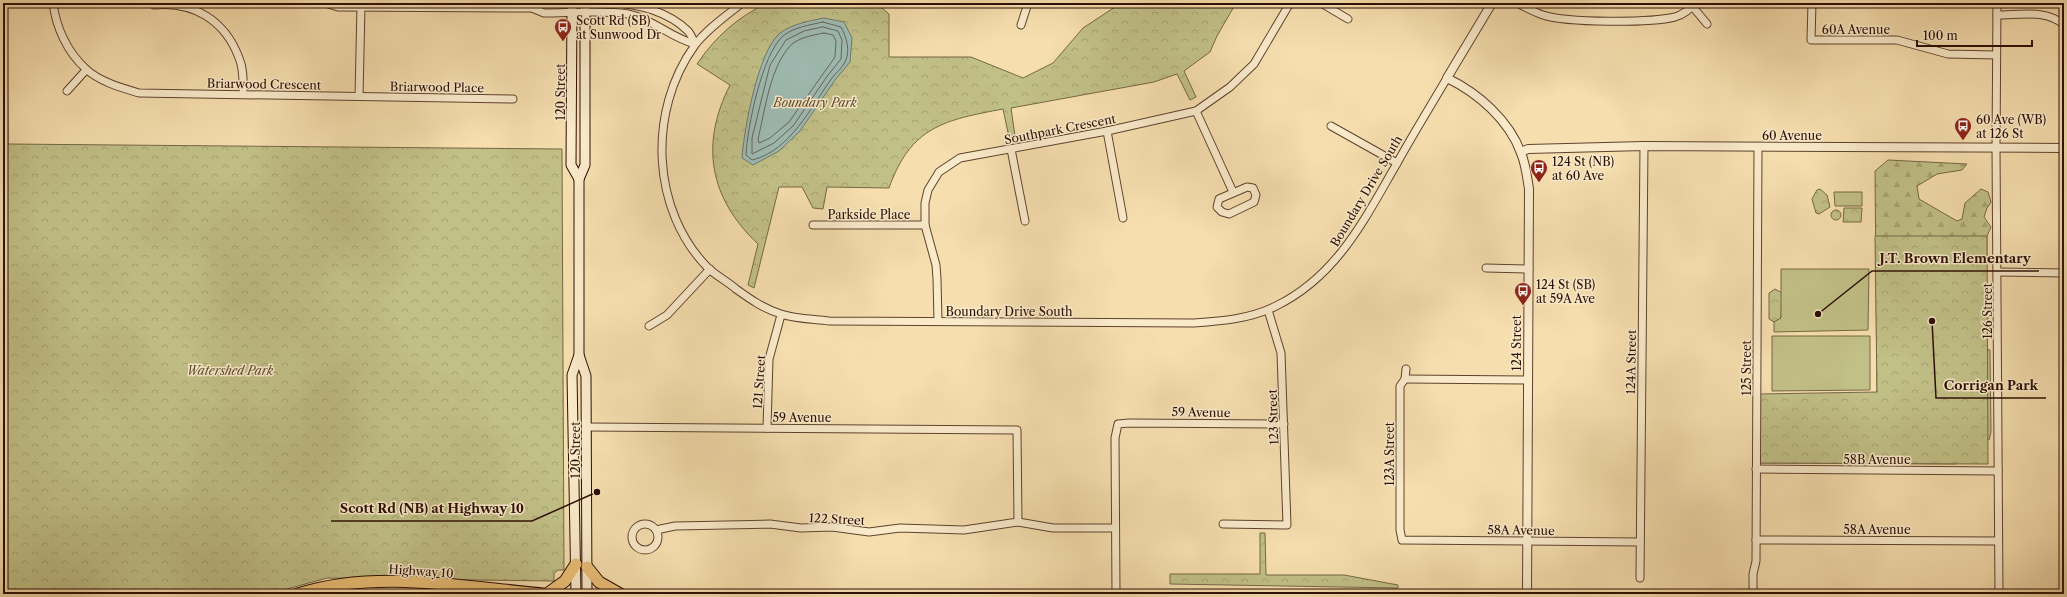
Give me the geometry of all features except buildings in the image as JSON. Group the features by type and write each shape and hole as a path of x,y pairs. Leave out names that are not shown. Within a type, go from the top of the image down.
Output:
{"highway":[{"path":"547,594 565,581 576,564"},
{"path":"587,567 599,582 620,594"},
{"name":"Highway 10","path":"298,594 341,584 362,582 405,582 543,594"}],"main road":[{"name":"120 Street","path":"572,3 572,164 579,179"},
{"name":"120 Street","path":"576,594 572,375 578,355 579,179 585,165 586,3"},
{"name":"120 Street","path":"578,355 586,376 587,594"}],"street":[{"name":"Briarwood Crescent","path":"53,3 54,14 62,36 72,54 86,70 112,84 140,93 359,96"},
{"path":"325,3 338,6 361,7 438,6 532,8 544,13 627,14 655,24 683,41 695,44"},
{"path":"532,8 544,3"},
{"path":"613,3 640,6 666,16 688,31 695,44"},
{"name":"Boundary Drive South","path":"742,3 708,31 695,44 683,62 667,108 662,138 662,169 669,201 685,237 710,269 754,302 781,315 829,321 1194,323 1232,320 1268,310 1303,290 1325,272 1338,258 1363,222 1447,78"},
{"path":"1021,25 1028,3"},
{"name":"Southpark Crescent","path":"938,322 936,265 925,225 925,203 928,190 939,172 960,158 1011,150 1107,131 1196,111 1230,87 1254,64 1290,3"},
{"path":"1321,3 1348,19"},
{"path":"1447,78 1492,3"},
{"path":"1517,3 1543,15 1574,19 1650,21 1677,16 1694,5 1707,24"},
{"name":"60A Avenue","path":"1812,3 1811,40 1897,40 1948,54 1996,55"},
{"name":"126 Street","path":"1997,3 1996,148 1999,594"},
{"path":"154,5 171,4 193,8 212,19 225,33 239,58 242,69 243,94"},
{"path":"359,96 361,7"},
{"path":"1998,15 2045,15 2058,20 2064,25"},
{"path":"66,90 86,70"},
{"name":"124 Street","path":"1447,78 1461,85 1499,114 1521,152 1529,189 1527,594"},
{"name":"Briarwood Place","path":"359,96 513,99"},
{"path":"1196,111 1232,192"},
{"path":"1331,126 1397,163"},
{"path":"1107,131 1123,218"},
{"name":"60 Avenue","path":"1521,152 1528,149 1644,146 2064,148"},
{"name":"124A Street","path":"1640,578 1644,146"},
{"name":"125 Street","path":"1753,589 1756,540 1758,147"},
{"path":"1011,150 1025,221"},
{"path":"1247,187 1253,188 1256,195 1254,202 1229,214 1222,212 1217,207 1219,199 1232,192 1247,187"},
{"name":"Parkside Place","path":"813,225 925,225"},
{"path":"1486,268 1529,269"},
{"path":"649,326 667,315 710,269"},
{"path":"1998,272 2064,272"},
{"name":"123 Street","path":"1223,524 1287,525 1281,353 1268,310"},
{"name":"121 Street","path":"767,428 769,359 781,315"},
{"path":"1406,369 1405,379 1528,380"},
{"name":"123A Street","path":"1402,540 1396,530 1400,386 1405,379"},
{"name":"59 Avenue","path":"1115,528 1115,438 1118,424 1129,422 1284,424"},
{"name":"59 Avenue","path":"587,427 1017,430 1018,522"},
{"name":"58B Avenue","path":"1756,469 1998,470"},
{"name":"122 Street","path":"656,530 675,526 770,524 801,528 832,527 869,532 900,528 964,530 1018,522 1053,528 1115,528"},
{"path":"1115,528 1116,594"},
{"name":"58A Avenue","path":"1402,540 1640,542"},
{"name":"58A Avenue","path":"1756,540 1998,541"}],"green space":[{"name":"Watershed Park","path":"3,3 7,3 8,144 562,149 564,570 558,570 554,573 554,581 327,578 269,594 3,594"},
{"name":"Boundary Park","path":"767,3 876,3 889,14 889,57 971,57 1023,78 1053,63 1083,28 1121,3 1236,3 1217,36 1210,52 1184,71 1196,97 1190,100 1177,74 1154,82 1011,108 1015,136 1009,137 1003,109 947,122 932,129 919,139 908,151 898,167 889,188 827,187 823,209 813,208 802,187 779,187 754,288 748,285 758,244 741,226 729,208 720,189 714,169 713,149 715,128 721,107 730,85 697,64 711,45 737,21"},
{"path":"1888,160 1967,164 1962,170 1937,174 1917,186 1919,199 1957,221 1962,219 1965,203 1981,189 1988,192 1991,202 1984,217 1991,227 1987,236 1986,312 1990,316 1986,321 1982,347 1990,350 1991,432 1989,440 1943,417 1956,464 1759,463 1877,392 1875,171"},
{"path":"1820,189 1827,195 1830,207 1819,214 1816,213 1812,199 1817,190"},
{"path":"1834,192 1862,192 1862,206 1835,206"},
{"path":"1844,208 1862,208 1861,222 1843,222"},
{"path":"1834,210 1838,210 1840,211 1840,219 1834,220 1831,217 1831,213"},
{"path":"1875,236 1987,236 1988,464 1759,463 1759,394 1877,392"},
{"path":"1781,269 1869,269 1868,330 1774,332 1774,322 1781,318"},
{"path":"1775,289 1782,293 1781,318 1774,322 1769,319 1769,293"},
{"path":"1772,336 1870,336 1870,390 1772,391"},
{"path":"1260,533 1265,533 1266,575 1344,575 1398,585 1398,588 1170,584 1170,574 1260,574"}],"water":[{"path":"824,18 844,22 852,38 850,62 835,80 800,131 779,151 753,165 742,158 743,145 749,111 765,56 772,42 780,33 801,23"}],"place":[{"name":"Scott Rd (SB) at Sunwood Dr","path":"563,42"},
{"name":"60 Ave (WB) at 126 St","path":"1963,141"},
{"name":"124 St (NB) at 60 Ave","path":"1539,183"},
{"name":"124 St (SB) at 59A Ave","path":"1523,306"},
{"name":"J.T. Brown Elementary","path":"1818,314"},
{"name":"Corrigan Park","path":"1932,321"},
{"name":"Scott Rd (NB) at Highway 10","path":"597,492"}]}
